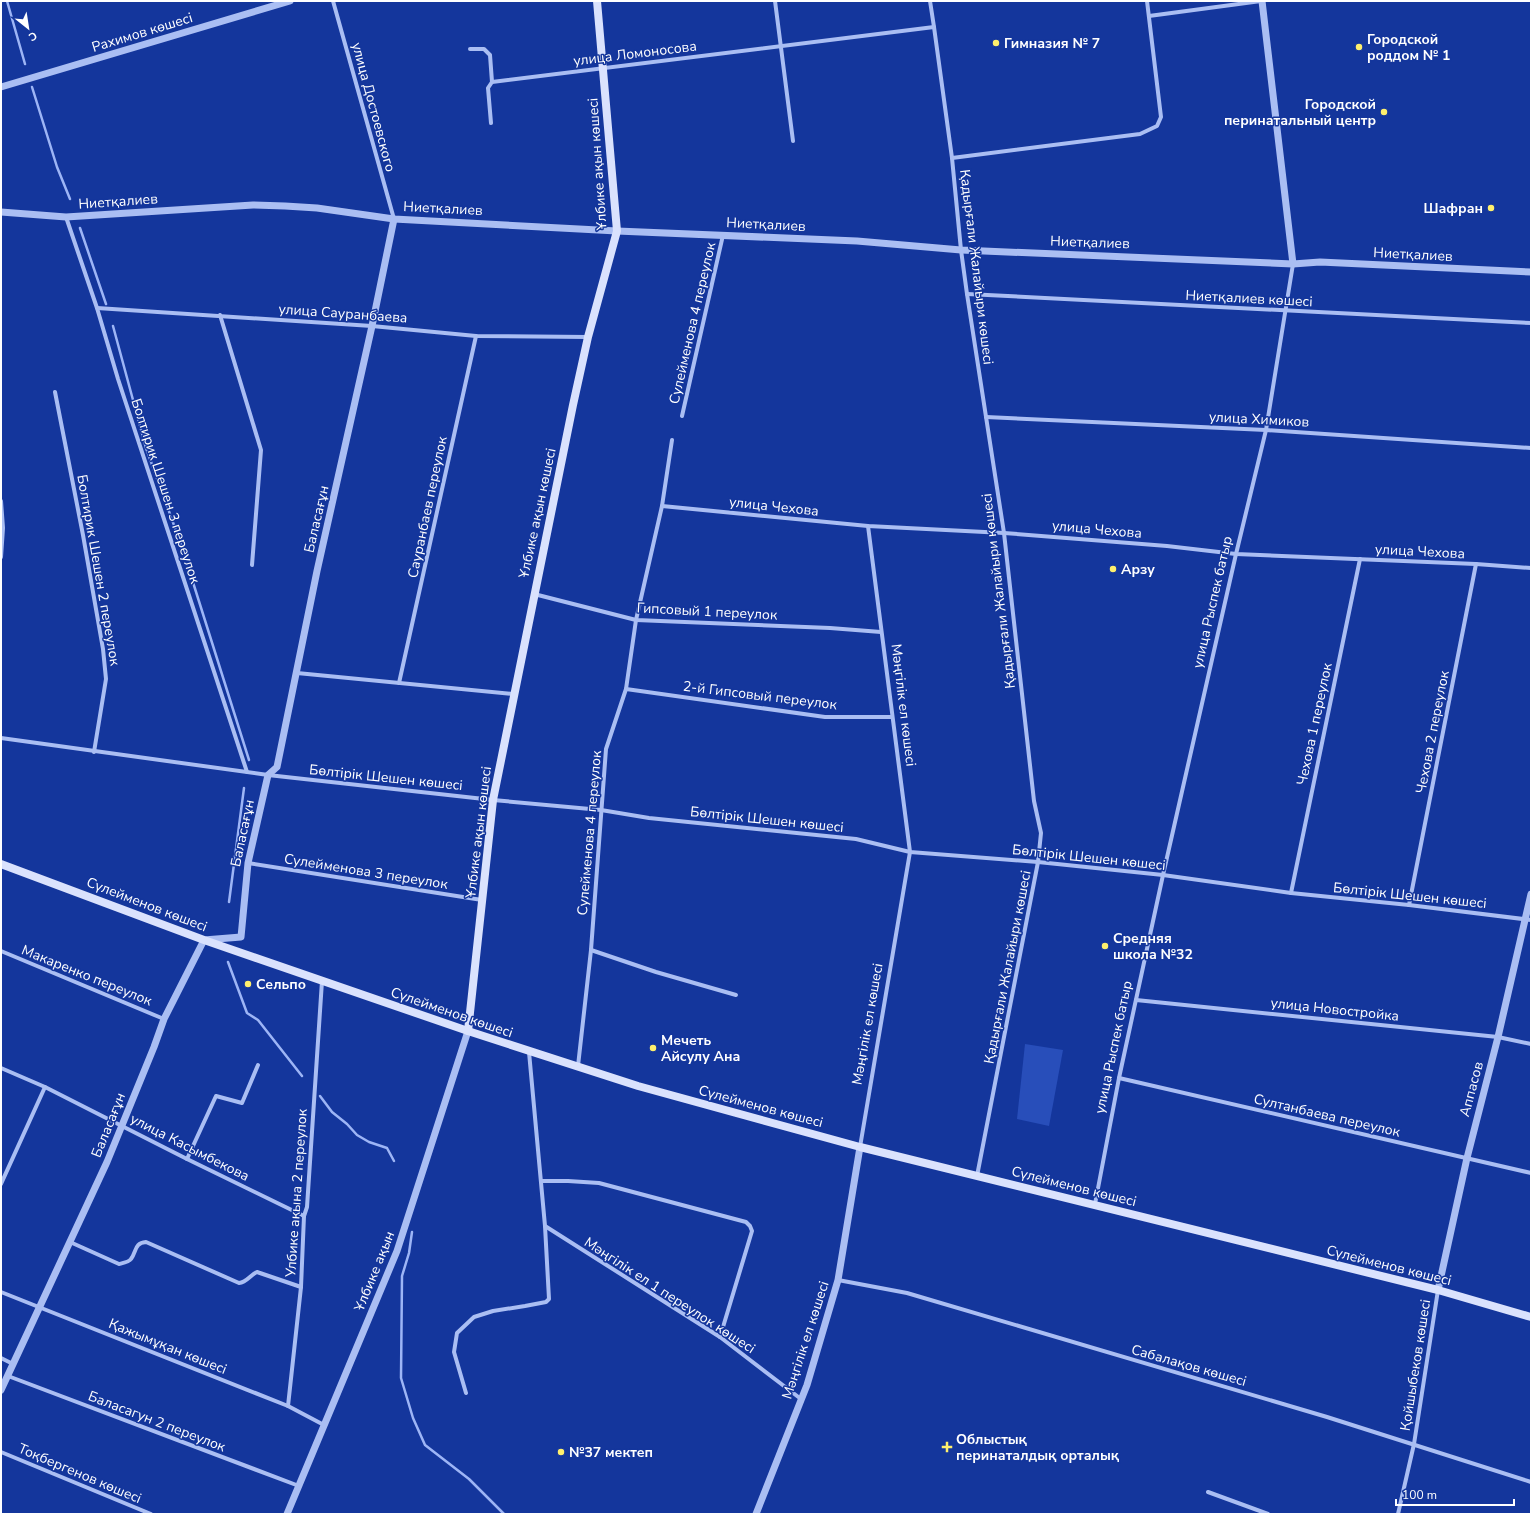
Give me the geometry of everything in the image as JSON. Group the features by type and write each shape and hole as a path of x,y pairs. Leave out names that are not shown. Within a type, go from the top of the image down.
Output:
{"main road":[{"name":"Ұлбике ақын көшесі","path":"468,1031 492,800 588,337 617,231 597,1"},
{"name":"Сүлейменов көшесі","path":"1,864 204,940 529,1052 578,1066 638,1086 860,1147 1438,1290 1531,1317"}],"street":[{"name":"Рахимов көшесі","path":"1,87 290,1"},
{"name":"улица Достоевского","path":"334,1 394,219"},
{"path":"775,1 793,141"},
{"name":"Қадырғали Жалайыри көшесі","path":"930,1 952,158 967,294 1004,533 1034,802 1041,833 1038,862 977,1176"},
{"path":"952,158 1140,134 1157,126 1161,117 1147,1"},
{"path":"1149,16 1262,1"},
{"name":"улица Рыспек батыр","path":"1095,1204 1119,1078 1163,875 1236,554 1266,430 1294,264 1262,1"},
{"name":"улица Ломоносова","path":"492,82 934,27"},
{"path":"470,49 484,49 490,55 492,82 488,88 491,123"},
{"name":"Ниетқалиев","path":"1,212 66,217 253,205 317,208 394,219 856,242 961,250 1294,264 1320,262 1531,272"},
{"name":"Болтирик Шешен 3 переулок","path":"66,217 97,308 120,386 247,772"},
{"name":"Баласағұн","path":"1,1390 107,1162 164,1019 204,940 241,937 248,864 268,775 277,767 317,571 372,326 394,219"},
{"name":"Сулейменова 4 переулок","path":"682,416 723,235"},
{"name":"Ниетқалиев көшесі","path":"967,294 1531,323"},
{"name":"улица Сауранбаева","path":"97,308 372,326 476,336 588,337"},
{"path":"220,315 262,450 252,565"},
{"name":"Сауранбаев переулок","path":"399,683 476,336"},
{"name":"Болтирик Шешен 2 переулок","path":"55,392 104,649 106,680 94,752"},
{"name":"улица Химиков","path":"986,417 1266,430 1531,448"},
{"name":"Сулейменова 4 переулок","path":"578,1066 591,950 600,810 606,749 626,690 636,620 662,506 672,440"},
{"path":"1,501 4,528 1,557"},
{"name":"улица Чехова","path":"662,506 868,526 1004,533 1167,546 1236,554 1476,564 1531,568"},
{"name":"Мәңгілік ел көшесі","path":"756,1514 807,1385 838,1280 910,852 868,526"},
{"name":"Чехова 1 переулок","path":"1291,893 1360,559"},
{"name":"Чехова 2 переулок","path":"1409,905 1476,564"},
{"name":"Гипсовый 1 переулок","path":"534,594 636,620 815,627 881,632"},
{"path":"296,673 513,694"},
{"name":"2-й Гипсовый переулок","path":"626,690 825,716 892,717"},
{"name":"Бөлтірік Шешен көшесі","path":"1,738 268,775 492,800 600,810 649,818 856,839 910,852 1038,862 1163,875 1291,893 1409,905 1528,920"},
{"name":"Сулейменова 3 переулок","path":"248,864 482,900"},
{"name":"Аппасов","path":"1438,1290 1467,1158 1528,920 1531,894"},
{"path":"591,950 656,972 736,995"},
{"name":"Макаренко переулок","path":"1,952 164,1019"},
{"name":"Улбике акына 2 переулок","path":"288,1406 301,1287 304,1216 308,1199 322,981"},
{"name":"улица Новостройка","path":"1136,1000 1498,1037 1531,1044"},
{"name":"Ұлбике ақын","path":"287,1514 397,1251 468,1031"},
{"path":"466,1393 454,1352 457,1333 474,1317 493,1311 546,1302 549,1299 542,1181 529,1052"},
{"path":"187,1159 216,1096 242,1103 258,1065"},
{"name":"улица Касымбекова","path":"1,1068 45,1087 304,1216"},
{"name":"Султанбаева переулок","path":"1119,1078 1531,1173"},
{"path":"1,1184 45,1087"},
{"path":"542,1181 599,1183 746,1222 752,1231 720,1337"},
{"name":"Мәңгілік ел 1 переулок көшесі","path":"545,1226 720,1337 801,1399"},
{"path":"70,1242 119,1264 125,1263 131,1259 137,1246 141,1242 146,1242 239,1283 244,1282 257,1272 262,1272 301,1287"},
{"name":"Сабалақов көшесі","path":"838,1280 907,1293 1320,1414 1531,1482"},
{"name":"Қойшыбеков көшесі","path":"1398,1514 1414,1444 1438,1290"},
{"name":"Қажымұқан көшесі","path":"1,1292 288,1406 324,1425"},
{"path":"1,1358 13,1364"},
{"name":"Баласагун 2 переулок","path":"8,1376 299,1486"},
{"name":"Тоқбергенов көшесі","path":"1,1452 151,1514"},
{"path":"1208,1492 1268,1514"}],"shaded area":[{"path":"1025,1044 1063,1050 1049,1126 1017,1119"}],"waterway":[{"path":"7,1 25,64"},
{"path":"32,87 57,167 70,199"},
{"path":"80,228 106,304"},
{"path":"113,326 146,448 183,550"},
{"path":"191,576 249,760"},
{"path":"229,902 244,788"},
{"path":"228,962 247,1013 258,1020 302,1076"},
{"path":"320,1096 332,1112 347,1124 357,1135 369,1142 387,1148 394,1161"},
{"path":"412,1232 409,1253 402,1276 401,1378 413,1418 425,1445 469,1479 504,1514"}],"place":[{"name":"Гимназия № 7","path":"996,43"},
{"name":"Городской роддом № 1","path":"1359,47"},
{"name":"Городской перинатальный центр","path":"1384,112"},
{"name":"Шафран","path":"1491,208"},
{"name":"Арзу","path":"1113,569"},
{"name":"Средняя школа №32","path":"1105,946"},
{"name":"Сельпо","path":"248,984"},
{"name":"Мечеть Айсулу Ана","path":"653,1048"},
{"name":"Облыстық перинаталдық орталық","path":"947,1447"},
{"name":"№37 мектеп","path":"561,1452"}]}
